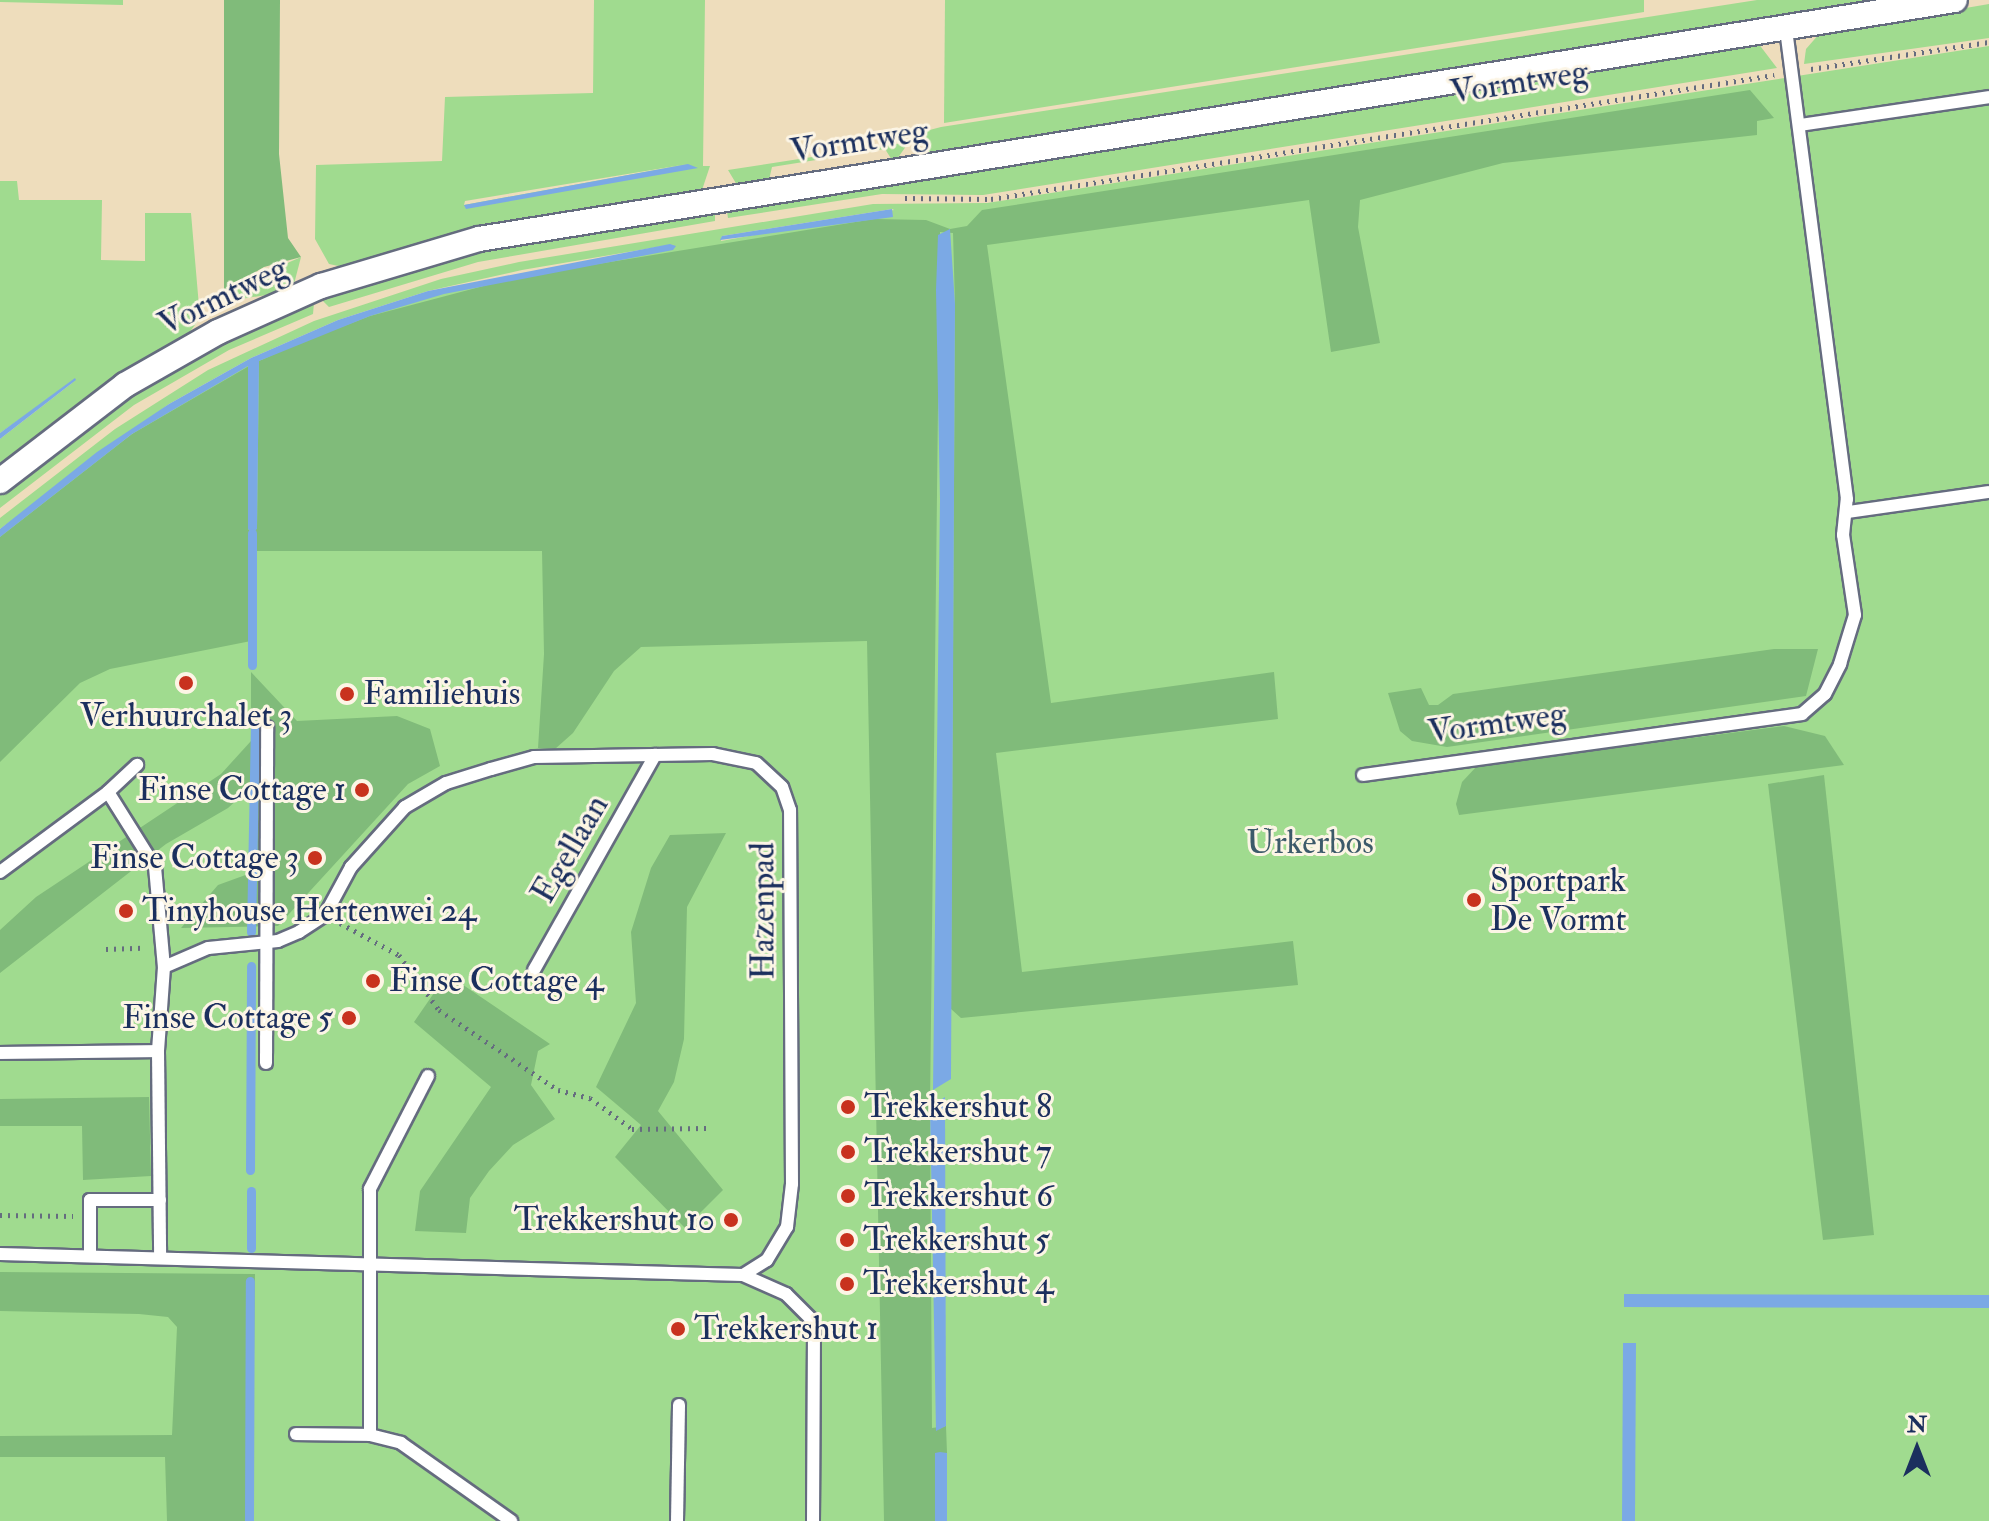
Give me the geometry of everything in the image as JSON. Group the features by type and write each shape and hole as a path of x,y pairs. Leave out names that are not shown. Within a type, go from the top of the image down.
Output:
{"street":[{"name":"Vormtweg","path":"0,481 125,385 218,332 321,286 479,239 1955,0"}],"lane":[{"name":"Vormtweg","path":"1363,775 1811,710 1840,664 1855,615 1843,535 1848,512 1786,27"},
{"path":"1800,125 1989,97"},
{"path":"1848,512 1989,492"},
{"path":"266,1063 267,727"},
{"name":"Hazenpad","path":"325,915 351,867 405,807 446,783 534,757 713,754 756,763 782,787 790,810 790,1198 781,1238 767,1260 743,1275"},
{"name":"Egellaan","path":"534,970 655,755"},
{"path":"0,872 108,792 137,765"},
{"path":"108,792 155,867 164,967 158,1051 160,1258"},
{"path":"164,967 208,948 267,942 299,932 325,915"},
{"path":"0,1053 158,1051"},
{"path":"370,1435 370,1189 428,1076"},
{"path":"90,1255 90,1200 160,1200"},
{"path":"0,1254 743,1275 786,1294 801,1307 814,1331 813,1521"},
{"path":"677,1521 679,1405"},
{"path":"296,1434 370,1435 401,1443 511,1521"}],"path":[{"path":"1805,70 1989,42"},
{"name":"Vormtweg","path":"891,198 991,199 1779,74"},
{"path":"325,915 399,955 439,1010 558,1090 590,1098 632,1129 706,1128"},
{"path":"106,949 162,947"},
{"path":"0,1215 90,1216"}],"green space":[{"path":"123,0 123,5 0,2"},
{"path":"224,0 280,0 279,154 288,238 301,257 264,267 224,291"},
{"path":"594,0 705,0 703,166 710,166 702,190 558,214 343,267 329,264 315,239 316,165 442,161 445,97 593,93","holes":["688,164 464,205 465,201"]},
{"path":"945,0 1644,0 1644,12 944,123"},
{"path":"1757,0 1895,0 957,150 930,153 923,142 922,132 941,127"},
{"path":"1989,4 1989,38 1804,64 1806,49 1820,33"},
{"path":"1758,43 1777,68 983,195 882,194 728,218 726,205"},
{"name":"Urkerbos","path":"1989,46 1989,1521 0,1521 0,531 144,425 252,360 426,294 675,244 522,270 428,291 338,320 251,358 169,404 0,529 0,518 115,429 208,370 314,321 441,279 519,262 873,204 987,203","holes":["894,210 721,241 722,236"]},
{"path":"1750,90 1774,118 1757,121 1757,135 1503,163 1360,200 1358,227 1380,343 1331,352 1309,200 987,245 1051,703 1274,672 1278,719 996,753 1022,972 1293,941 1298,985 961,1018 951,1009 955,304 953,233 940,232 930,1107 932,1428 946,1426 947,1453 935,1454 935,1521 884,1521 867,641 641,647 614,671 573,733 555,749 538,748 544,654 542,551 252,551 251,641 110,669 80,683 0,762 0,537 132,434 249,366 248,529 252,533 257,528 259,361 302,342 370,316 518,277 874,219 926,220 950,229 967,226 982,210"},
{"path":"909,142 897,159 892,160 885,149 772,167 769,180 737,185 728,170"},
{"path":"0,181 17,181 19,200 102,200 101,260 145,261 145,213 191,213 200,318 189,333 91,395 0,468 0,439 76,380 0,433"},
{"path":"715,208 715,221 478,262 329,307 322,300 387,275 489,248"},
{"path":"301,257 294,284 272,294 241,299 224,291"},
{"path":"314,303 313,314 229,350 134,405 0,508 0,493 106,411 185,362"},
{"path":"1774,649 1818,649 1806,696 1447,747 1412,741 1400,731 1388,693 1421,688 1429,705 1438,705 1453,694"},
{"path":"251,672 297,721 397,716 430,729 440,766 408,784 278,926 181,928 218,885 251,873 250,788 228,808 166,844 0,973 0,930 36,897 221,774 251,741"},
{"path":"1784,726 1825,736 1844,765 1459,815 1456,804 1462,782 1477,766"},
{"path":"1824,775 1874,1235 1823,1240 1768,784"},
{"path":"726,833 687,907 684,1039 674,1082 658,1111 723,1190 685,1228 615,1157 641,1125 596,1087 636,1003 631,932 651,868 670,835"},
{"path":"447,974 550,1044 538,1051 531,1085 555,1119 513,1145 489,1171 470,1198 466,1233 415,1231 420,1191 491,1087 414,1022"},
{"path":"149,1097 151,1176 83,1180 82,1126 0,1126 0,1099"},
{"path":"0,1272 255,1274 252,1521 167,1521 165,1457 0,1457 0,1436 172,1435 177,1327 168,1317 139,1314 0,1311"}],"water":[{"path":"688,164 698,168 466,209 464,205"},
{"path":"892,209 893,217 720,240 722,236"},
{"path":"950,229 955,304 951,1079 933,1090 940,500 936,290 938,235"},
{"path":"670,244 676,246 673,250 444,294 370,316 259,361 257,529 252,533 248,529 248,366 132,434 0,537 0,529 97,452 169,404 251,358 338,320 428,291"},
{"path":"76,380 0,439 0,433"},
{"path":"945,1097 946,1426 936,1431 930,1107"},
{"path":"1624,1294 1989,1295 1989,1308 1624,1307"},
{"path":"1623,1343 1636,1343 1635,1521 1622,1521"},
{"path":"935,1453 947,1453 947,1521 935,1521"}],"waterway":[{"path":"252,533 252,665"},
{"path":"251,932 255,725"},
{"path":"250,1170 251,966"},
{"path":"251,1191 251,1248"},
{"path":"249,1521 250,1281"}],"place":[{"name":"Verhuurchalet 3","path":"186,683"},
{"name":"Familiehuis","path":"347,694"},
{"name":"Finse Cottage 1","path":"362,790"},
{"name":"Finse Cottage 3","path":"315,858"},
{"name":"Sportpark De Vormt","path":"1474,900"},
{"name":"Tinyhouse Hertenwei 24","path":"126,911"},
{"name":"Finse Cottage 4","path":"373,981"},
{"name":"Finse Cottage 5","path":"349,1018"},
{"name":"Trekkershut 8","path":"848,1107"},
{"name":"Trekkershut 7","path":"848,1152"},
{"name":"Trekkershut 6","path":"848,1196"},
{"name":"Trekkershut 10","path":"731,1220"},
{"name":"Trekkershut 5","path":"847,1240"},
{"name":"Trekkershut 4","path":"847,1284"},
{"name":"Trekkershut 1","path":"678,1329"}]}
